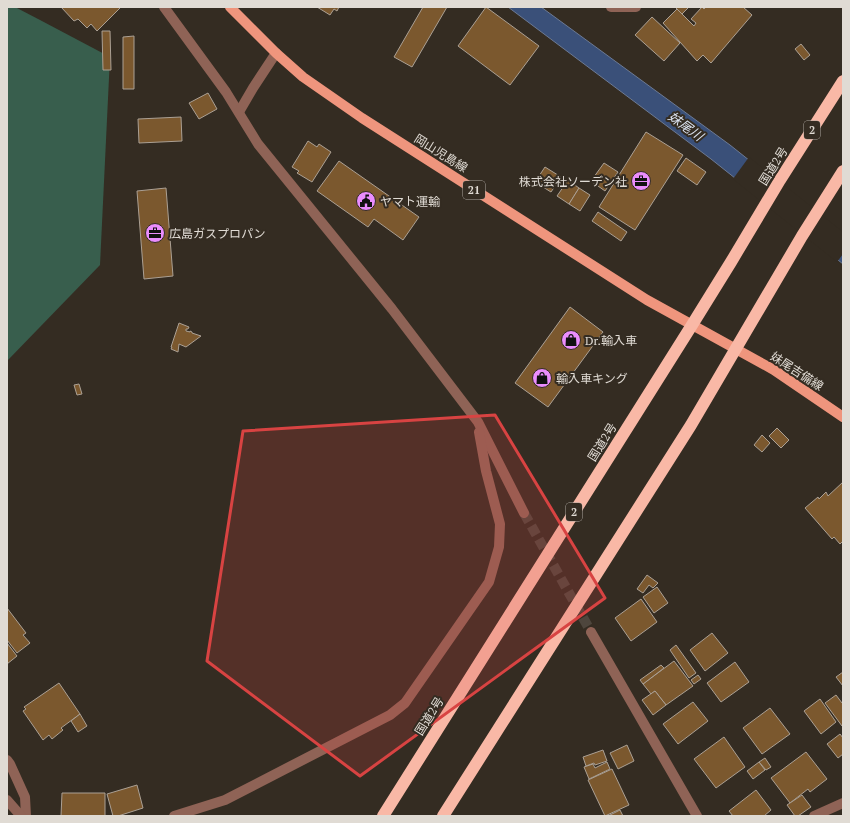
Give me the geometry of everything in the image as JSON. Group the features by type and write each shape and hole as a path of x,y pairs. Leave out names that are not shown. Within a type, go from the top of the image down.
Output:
{"highway":[{"name":"国道2号","path":"383,816 692,325 780,180 843,81"},
{"path":"443,816 691,425 802,236 843,171"}],"main road":[{"name":"岡山児島線","path":"230,7 276,53 303,77 362,118 647,300 736,349"},
{"name":"妹尾吉備線","path":"736,349 774,370 843,417"}],"street":[{"path":"164,7 226,92 258,144 392,309 478,422 524,513"},
{"path":"611,7 636,7"},
{"path":"239,112 276,53"},
{"path":"174,816 225,800 390,715 405,703 489,582 499,547 500,524 486,471 478,422"},
{"path":"591,632 696,816"},
{"path":"7,760 25,796 26,816"},
{"path":"7,800 21,816"},
{"path":"814,816 839,804 839,816"}],"highlighted area":[{"path":"495,415 605,598 360,776 207,661 243,431"}],"green space":[{"path":"7,7 15,7 110,57 100,265 7,361"}],"water":[{"name":"妹尾川","path":"508,7 541,7 730,145 843,235 843,264 711,159"}],"pier":[{"path":"749,157 843,232 843,254 837,262 733,179"}],"building":[{"path":"61,7 121,7 97,31 91,24 87,28 78,19 74,21"},
{"path":"317,7 339,7 337,11 334,9 330,15"},
{"path":"423,7 447,7 412,67 394,57"},
{"path":"486,7 539,46 510,85 458,46"},
{"path":"675,7 689,7 682,14"},
{"path":"702,7 704,9 706,7 743,7 752,15 711,63 703,55 697,61 663,23 677,9 694,26 696,23 691,19"},
{"path":"652,17 680,43 664,61 635,35"},
{"path":"102,31 110,31 111,70 103,70"},
{"path":"134,36 134,89 123,89 123,37"},
{"path":"801,44 810,55 804,60 795,49"},
{"path":"208,93 217,109 199,119 189,103"},
{"path":"181,117 182,141 139,143 138,119"},
{"path":"646,132 683,155 635,230 599,207"},
{"path":"308,141 317,147 319,144 331,152 312,182 297,173 299,171 292,167"},
{"path":"686,158 706,172 697,185 677,171"},
{"path":"339,161 419,217 403,240 374,219 368,227 317,191"},
{"path":"604,163 618,172 605,191 591,181"},
{"path":"545,167 561,177 551,192 535,182"},
{"path":"568,180 579,188 569,204 557,196"},
{"path":"166,188 173,276 144,279 137,191"},
{"path":"579,188 590,195 580,211 569,204"},
{"path":"598,212 627,232 621,241 592,221"},
{"path":"570,307 603,332 548,407 515,383"},
{"path":"179,323 189,327 186,331 190,331 201,336 186,347 179,344 178,352 171,349 171,347"},
{"path":"79,384 82,394 77,395 74,385"},
{"path":"777,428 789,440 781,448 769,436"},
{"path":"762,435 770,443 762,452 754,445"},
{"path":"843,482 843,541 840,544 834,537 832,539 805,508 818,497 819,499 826,492 828,496"},
{"path":"647,575 658,583 653,588 649,585 643,593 637,589"},
{"path":"657,587 668,603 654,613 643,597"},
{"path":"641,599 657,622 631,641 615,618"},
{"path":"7,608 26,633 23,635 30,643 17,653 7,640"},
{"path":"712,633 728,653 705,671 690,650"},
{"path":"7,643 17,656 7,664"},
{"path":"676,645 696,673 689,678 670,650"},
{"path":"674,661 693,686 666,705 655,691 651,694 643,684"},
{"path":"735,662 749,682 721,702 707,683"},
{"path":"661,665 664,668 643,684 640,680"},
{"path":"843,672 843,686 836,677"},
{"path":"698,675 701,679 694,684 691,680"},
{"path":"59,683 80,714 61,728 63,730 52,739 49,735 43,740 23,711 26,709 24,707"},
{"path":"655,691 666,705 653,715 642,700"},
{"path":"836,695 842,703 843,702 842,726 825,703"},
{"path":"820,699 836,722 821,734 804,711"},
{"path":"693,702 708,721 678,744 663,724"},
{"path":"770,708 790,734 762,754 743,728"},
{"path":"80,714 87,726 78,732 71,721"},
{"path":"840,734 843,738 843,754 838,758 827,744"},
{"path":"724,737 745,767 716,788 694,759"},
{"path":"627,745 634,761 618,769 610,753"},
{"path":"603,750 607,761 586,766 583,757"},
{"path":"806,752 827,779 810,792 808,789 790,803 771,778"},
{"path":"765,758 771,767 766,770 759,762"},
{"path":"607,762 610,769 589,779 584,767 593,764 595,768"},
{"path":"759,762 765,770 753,779 747,771"},
{"path":"612,769 629,805 605,816 588,780"},
{"path":"137,785 143,808 118,816 113,816 107,794"},
{"path":"756,790 771,810 764,816 733,816 729,811"},
{"path":"62,793 105,793 105,816 61,816"},
{"path":"802,795 811,807 798,816 795,816 787,805"},
{"path":"620,810 623,816 608,816"}],"tunnel":[{"path":"524,513 591,632"}],"place":[{"name":"株式会社ソーデン社","path":"641,181"},
{"name":"ヤマト運輸","path":"366,201"},
{"name":"広島ガスプロパン","path":"155,233"},
{"name":"Dr.輸入車","path":"571,340"},
{"name":"輸入車キング","path":"542,378"}]}
